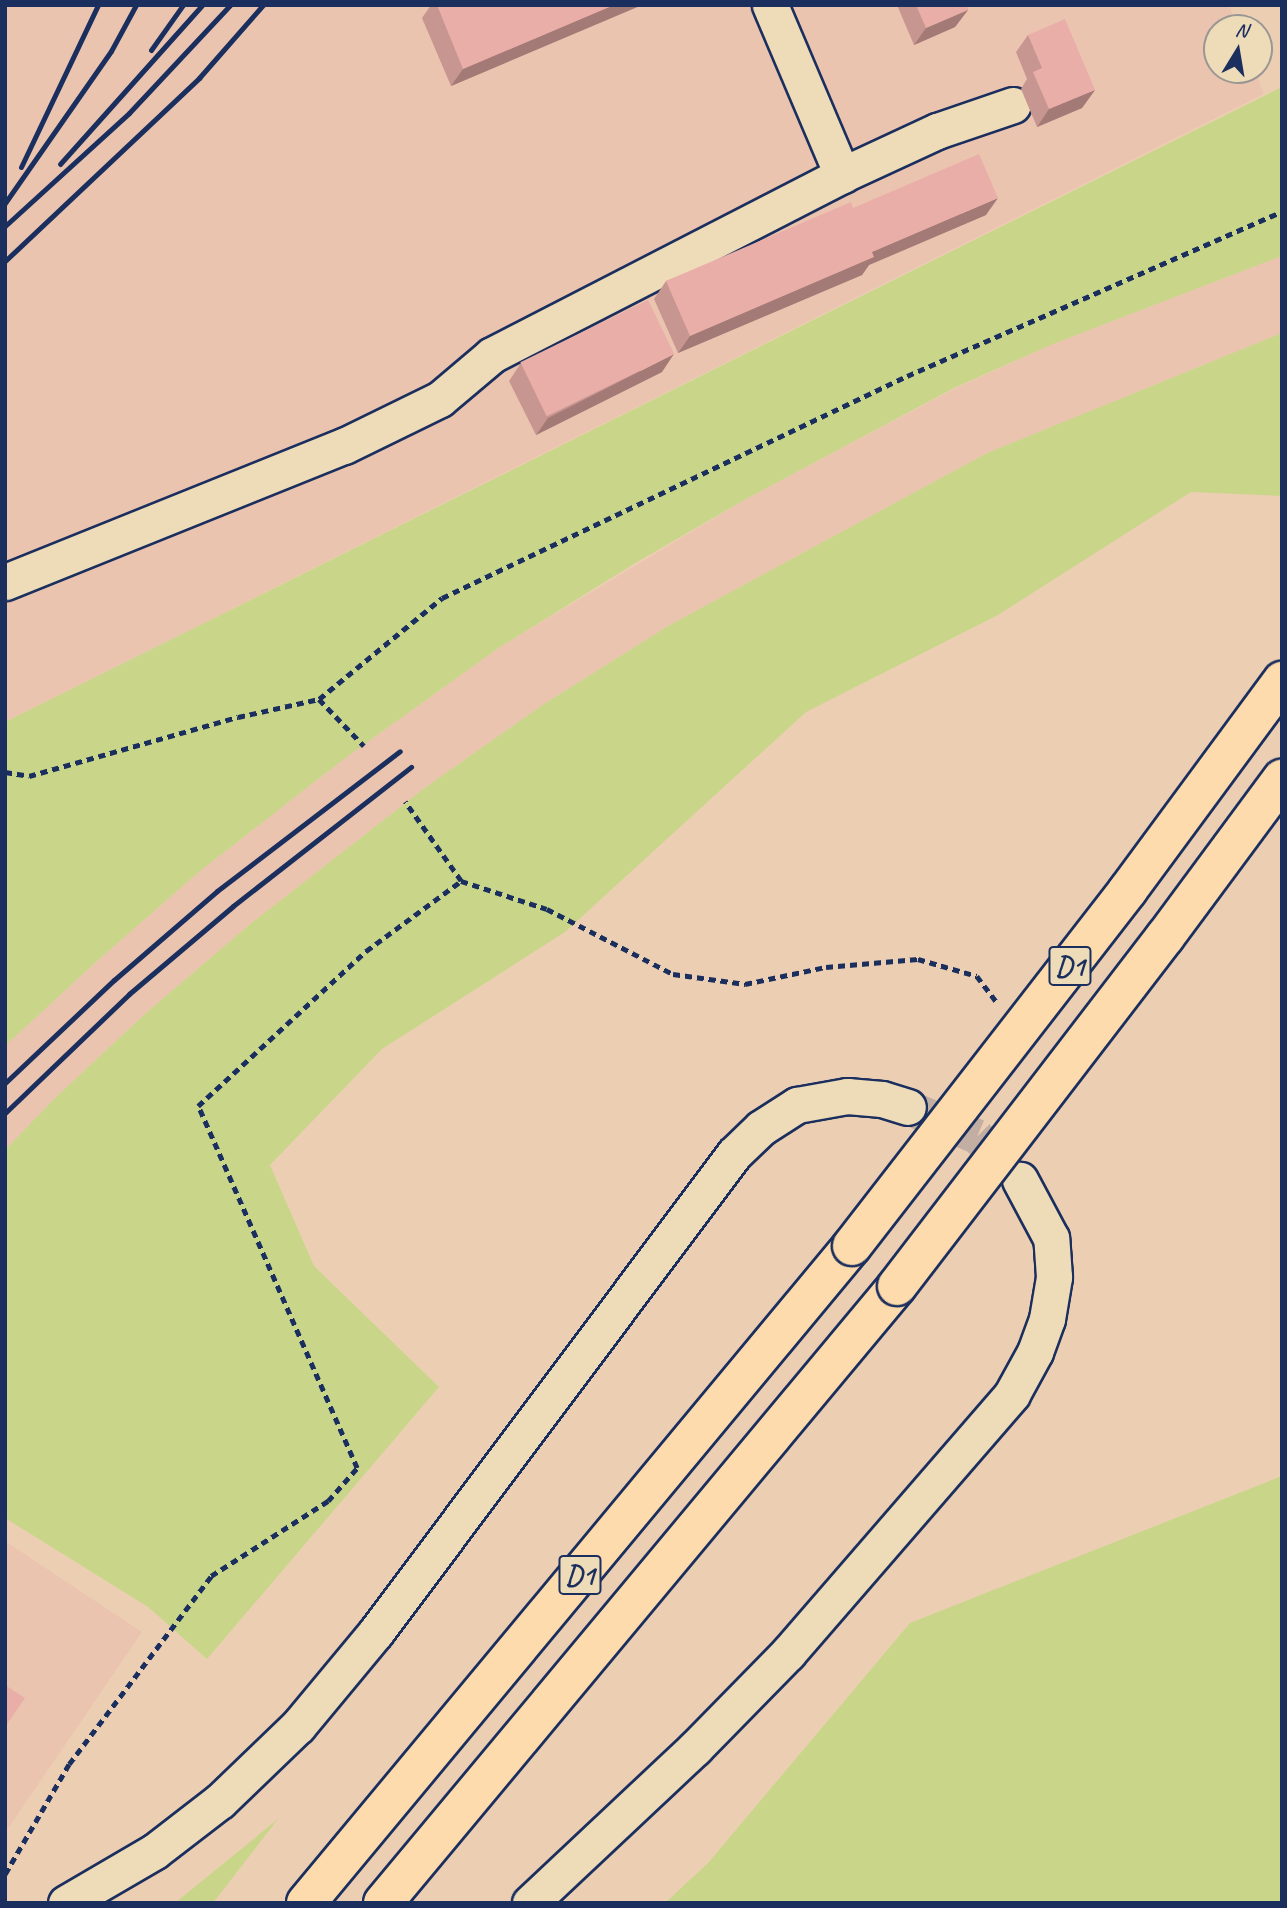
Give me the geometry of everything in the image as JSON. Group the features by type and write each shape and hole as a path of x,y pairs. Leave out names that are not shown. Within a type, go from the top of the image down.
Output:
{"highway":[{"name":"D1","path":"306,1903 852,1246 1128,890 1282,681"},
{"name":"D1","path":"383,1903 897,1286 1165,937 1282,779"}],"lane":[{"path":"770,5 842,175"},
{"path":"5,582 344,446 440,399 492,355 842,175 937,131 1013,105"},
{"path":"66,1903 155,1851 220,1801 299,1726 376,1632 734,1154 761,1128 797,1105 847,1096 882,1099 908,1107"},
{"path":"530,1903 695,1748 788,1653 1013,1394 1035,1352 1047,1319 1054,1277 1051,1238 1020,1180"}],"path":[{"path":"5,772 29,776 238,717 319,699 442,598 907,376 1282,211"},
{"path":"319,699 364,746"},
{"path":"405,802 461,881 547,909 673,974 745,984 826,967 918,959 977,976 1004,1012"},
{"path":"5,1874 68,1763 211,1576 328,1501 357,1468 198,1106 366,951 461,881"}],"shaded area":[{"path":"5,5 1229,5 1233,14 1203,14 1203,84 1260,84 1264,94 5,722"},
{"path":"1282,256 1282,333 987,453 668,626 541,706 426,787 249,925 146,1013 54,1099 5,1150 5,1046 200,871 344,759 497,649 746,499 954,389 1053,344"},
{"path":"5,1541 142,1632 5,1833"}],"green space":[{"path":"1282,87 1282,256 1053,344 954,388 746,499 632,565 497,649 344,759 200,871 5,1046 5,722"},
{"path":"1282,333 1282,496 1191,492 998,615 806,712 565,932 382,1049 270,1165 314,1266 439,1387 207,1659 148,1607 5,1518 5,1150 54,1099 146,1013 249,925 426,787 541,706 668,626 987,453"},
{"path":"1282,1476 1282,1903 665,1903 708,1863 910,1623"},
{"path":"278,1819 213,1903 175,1903"}],"building":[{"path":"437,5 614,5 463,69"},
{"path":"916,5 966,5 968,10 926,28"},
{"path":"1065,19 1095,90 1049,109 1033,72 1042,68 1028,35"},
{"path":"979,154 998,198 872,252 874,257 690,336 666,281 851,202 853,208"},
{"path":"648,300 674,354 547,416 520,362"},
{"path":"5,1685 25,1698 5,1727"}],"tunnel":[{"path":"908,1107 977,1136 1016,1175"}],"railway":[{"path":"21,167 98,5"},
{"path":"5,203 111,51 136,5"},
{"path":"151,50 183,5"},
{"path":"60,164 202,5"},
{"path":"5,226 129,113 230,5"},
{"path":"5,261 199,78 263,5"},
{"path":"5,1083 114,980 217,891 400,751"},
{"path":"5,1113 129,994 233,906 411,767"}]}
